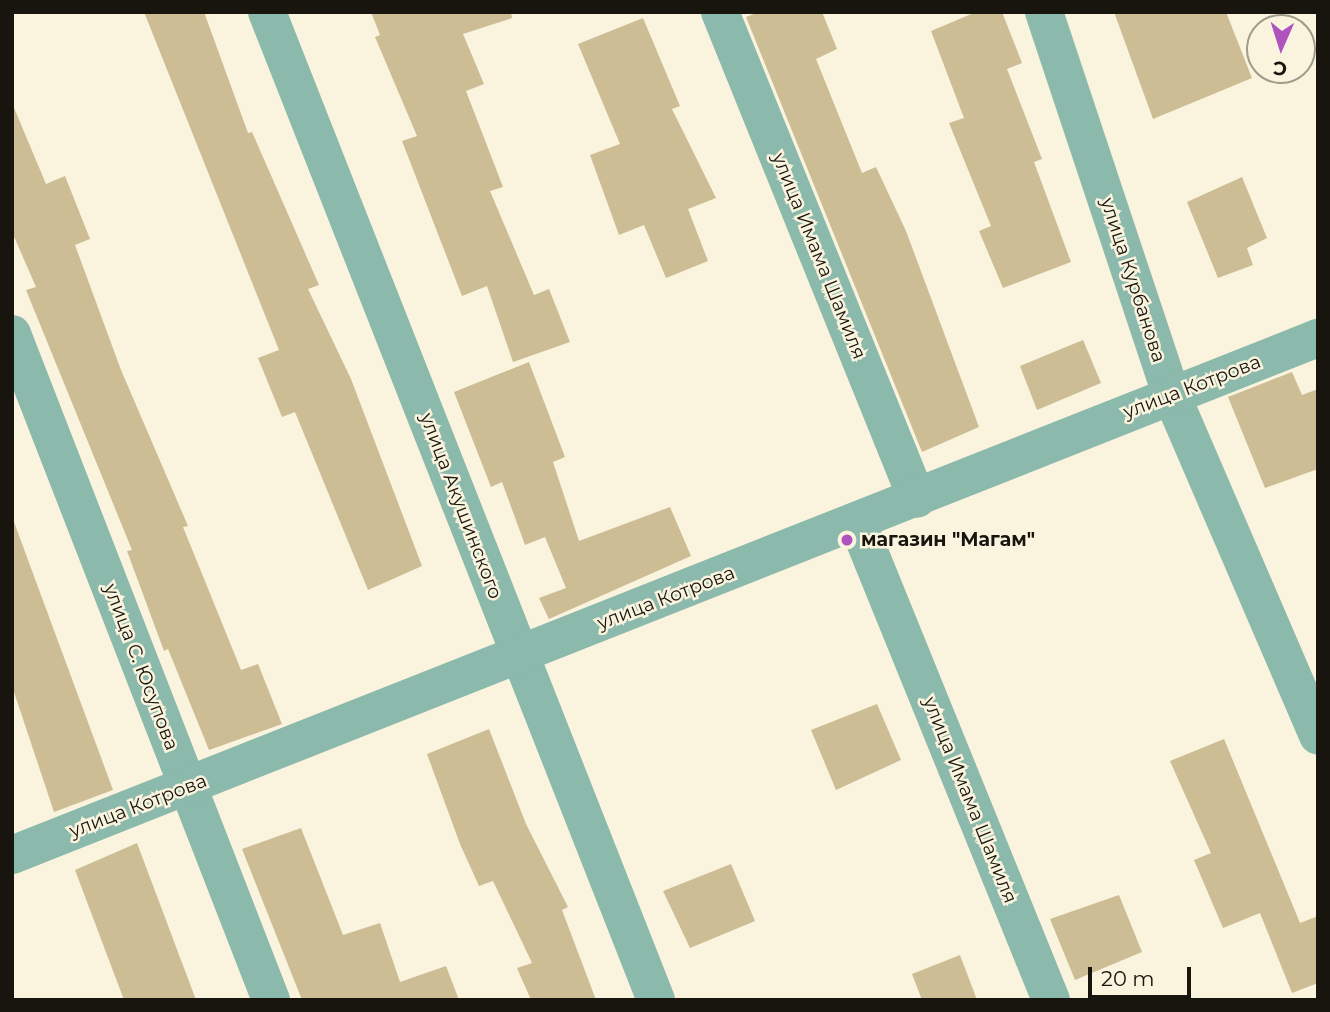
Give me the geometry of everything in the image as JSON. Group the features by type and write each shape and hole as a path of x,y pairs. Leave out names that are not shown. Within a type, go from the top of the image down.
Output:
{"street":[{"name":"улица Акушинского","path":"267,12 656,1000"},
{"name":"улица Имама Шамиля","path":"720,12 917,499"},
{"name":"улица Курбанова","path":"1044,12 1171,394 1318,736"},
{"name":"улица С. Юсупова","path":"12,334 271,1000"},
{"name":"улица Котрова","path":"12,855 1318,338"},
{"name":"улица Имама Шамиля","path":"857,522 1051,1000"}],"building":[{"path":"144,12 204,12 248,133 252,132 319,285 308,289 351,379 422,566 368,590 295,412 282,417 258,358 279,350"},
{"path":"371,12 511,12 512,18 463,34 484,84 466,91 503,187 490,191 534,295 549,289 570,342 513,362 487,286 462,296 402,141 417,136 375,37 380,35"},
{"path":"759,12 822,12 837,49 816,59 862,173 876,167 906,231 979,427 922,452 746,17"},
{"path":"976,12 1002,12 1022,63 1007,69 1042,159 1034,162 1071,262 1003,288 979,231 991,226 949,123 964,118 931,31"},
{"path":"1114,12 1226,12 1246,63 1246,80 1153,119"},
{"path":"643,18 680,106 672,109 716,198 688,209 708,261 666,278 644,225 619,235 590,155 620,144 578,44"},
{"path":"12,103 46,184 65,176 90,239 75,245 121,370 188,526 183,527 241,670 258,664 282,724 209,750 168,649 164,651 127,551 132,550 26,290 36,287 12,232"},
{"path":"1242,177 1267,238 1247,248 1253,265 1218,278 1187,202"},
{"path":"1083,340 1101,383 1037,410 1020,366"},
{"path":"529,362 565,457 553,462 579,541 670,507 691,556 549,619 539,598 566,588 545,537 525,545 502,482 491,487 454,392"},
{"path":"1292,372 1302,395 1318,389 1318,469 1265,488 1228,397"},
{"path":"14,522 113,790 54,812 12,686"},
{"path":"877,704 901,760 836,790 811,730"},
{"path":"489,729 526,824 568,907 562,910 596,1000 531,1000 517,968 532,963 493,881 479,886 460,844 427,754"},
{"path":"1224,739 1300,923 1318,916 1318,983 1292,993 1260,913 1223,928 1194,860 1211,853 1170,761"},
{"path":"301,828 343,935 380,923 400,982 446,966 459,1000 302,1000 242,849"},
{"path":"137,843 196,1000 124,1000 75,870"},
{"path":"731,864 755,921 690,948 663,891"},
{"path":"1119,895 1142,952 1075,980 1050,919"},
{"path":"960,955 977,1000 922,1000 912,974"}],"place":[{"name":"магазин \"Магам\"","path":"847,540"}]}
